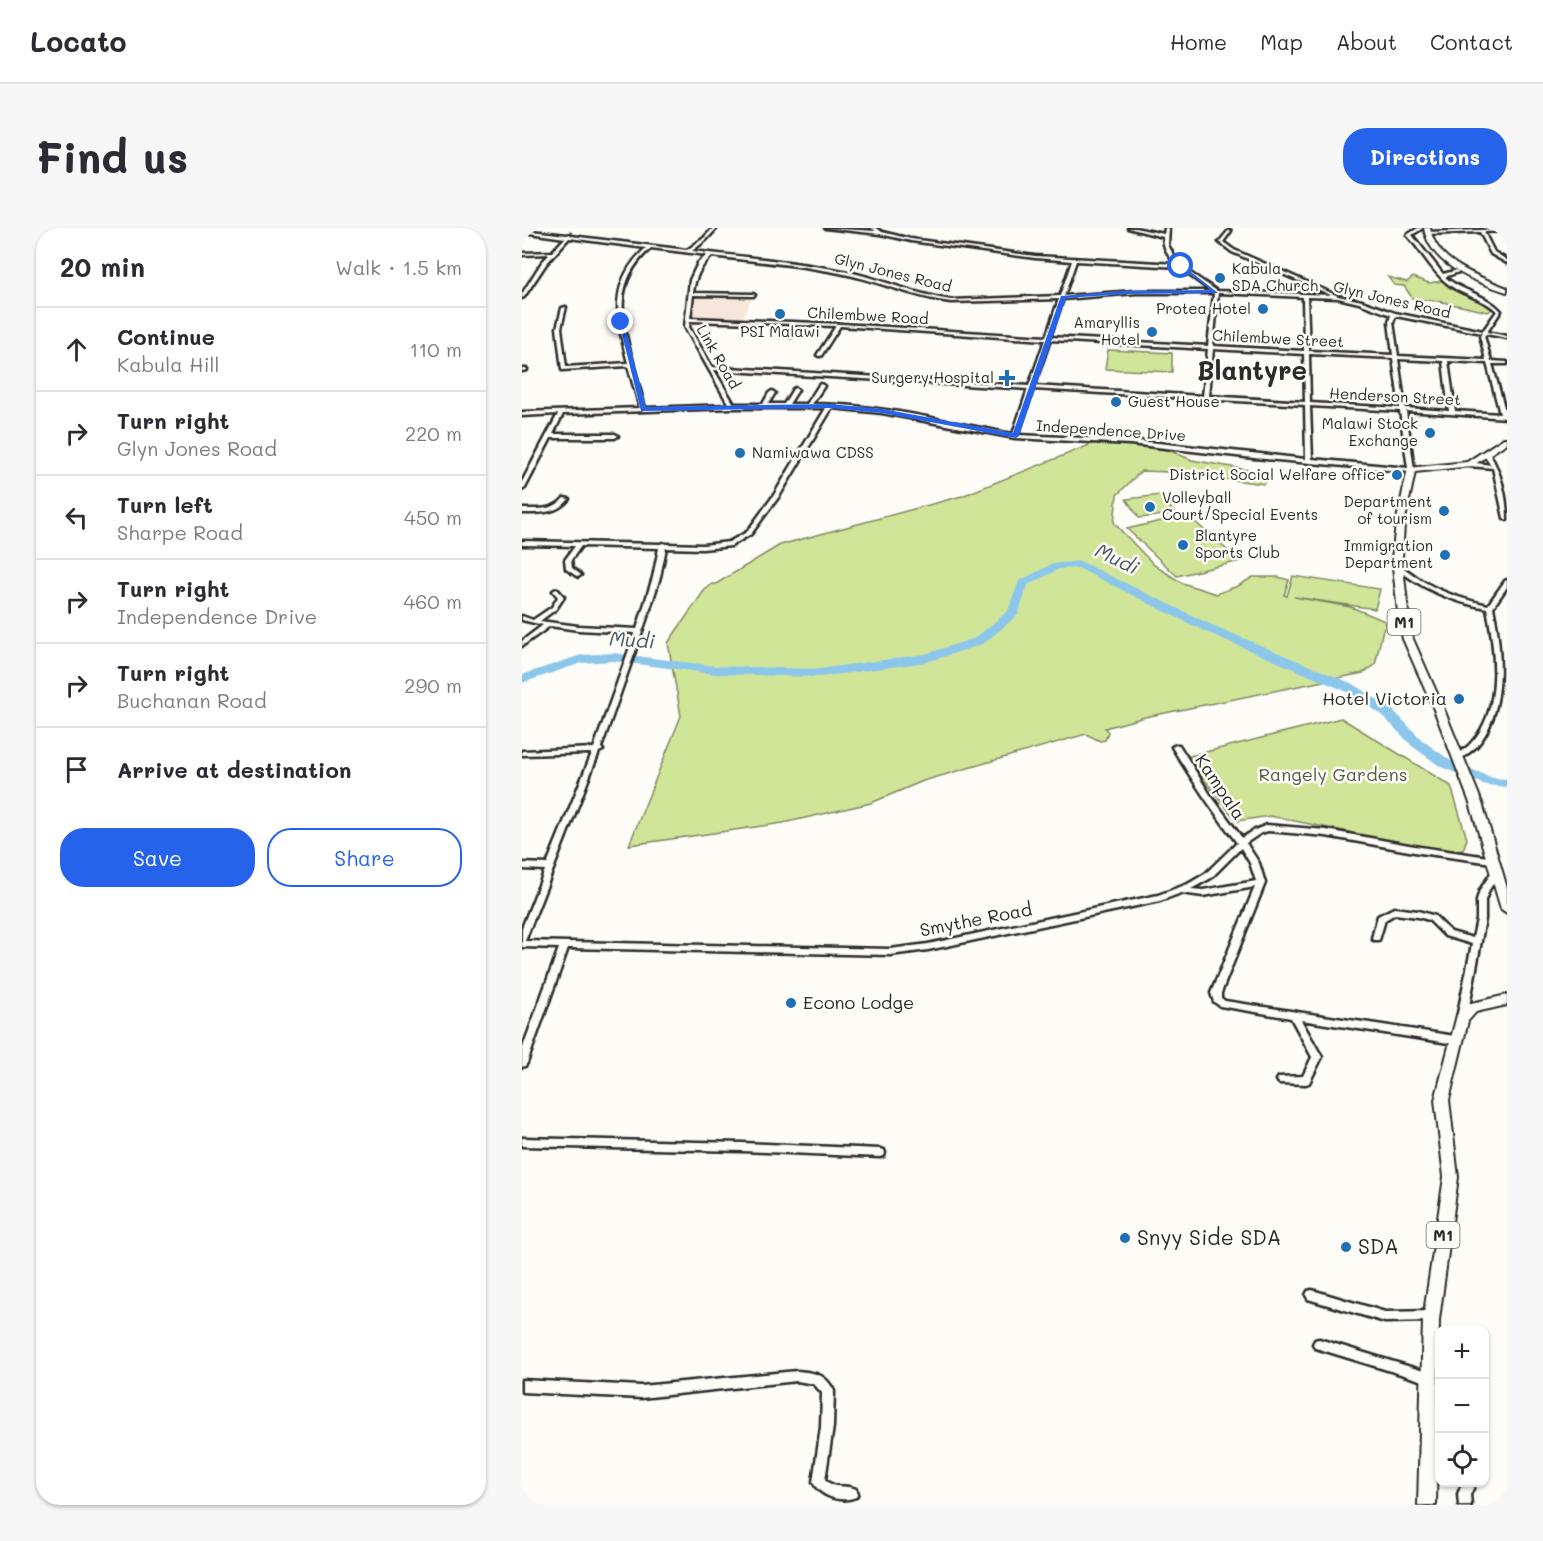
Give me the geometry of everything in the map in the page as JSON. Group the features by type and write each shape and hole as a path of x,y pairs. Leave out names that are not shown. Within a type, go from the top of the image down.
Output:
{"highway":[{"path":"1425,230 1428,240 1439,253 1462,270 1507,290"},
{"path":"1412,470 1469,464 1505,445"},
{"name":"M1","path":"1412,470 1400,524 1397,566 1408,639 1476,803 1507,909"},
{"path":"1462,1019 1472,1008 1507,1000"},
{"name":"M1","path":"1427,1505 1434,1433 1431,1379 1432,1316 1451,1177 1442,1100 1462,1019"}],"street":[{"path":"562,234 570,228"},
{"path":"689,251 715,228"},
{"path":"826,228 881,233 911,240 1074,260 1181,266"},
{"path":"872,228 881,233"},
{"path":"1130,228 1155,232"},
{"path":"1148,228 1166,236"},
{"path":"1167,228 1166,248 1181,266 1216,292 1206,397"},
{"path":"1505,416 1483,340 1483,332 1496,316 1498,309 1490,302 1455,286 1442,276 1409,235 1425,230 1507,230"},
{"name":"Glyn Jones Road","path":"522,231 562,234 829,269 943,300 972,302 1126,292 1216,292 1338,297 1394,314 1507,336"},
{"path":"1228,231 1221,242 1233,251 1338,297"},
{"path":"1480,231 1492,253 1507,262"},
{"path":"522,297 551,254 570,235"},
{"path":"643,409 621,322 624,282 651,246"},
{"path":"522,254 551,254"},
{"name":"Link Road","path":"711,254 696,271 690,294 687,327 732,406"},
{"path":"1016,436 1074,260"},
{"path":"1442,276 1462,270"},
{"path":"690,294 753,295"},
{"path":"1305,296 1309,461"},
{"path":"564,308 558,328 564,369 632,364"},
{"path":"1394,314 1391,322 1412,470"},
{"name":"Chilembwe Road","path":"687,319 839,325 1048,338"},
{"path":"791,336 792,324"},
{"path":"819,355 839,325"},
{"name":"Chilembwe Street","path":"1048,338 1507,363"},
{"path":"1444,360 1452,412"},
{"name":"Henderson Street","path":"711,368 1505,416"},
{"path":"851,387 858,377"},
{"path":"809,405 821,386"},
{"path":"786,405 795,390"},
{"path":"765,406 772,393"},
{"name":"Independence Drive","path":"522,414 732,406 830,406 882,411 1016,436 1130,442 1412,470"},
{"path":"522,543 716,547 731,544 745,536 777,495 830,406"},
{"path":"522,488 561,413"},
{"path":"550,436 615,436"},
{"path":"1488,453 1495,467 1507,518"},
{"path":"1469,464 1495,467"},
{"path":"522,511 548,511 561,506 566,499"},
{"path":"578,575 569,569 568,560 579,544"},
{"path":"522,939 548,867 598,750 660,566 663,545"},
{"path":"1397,566 1422,584 1442,594 1490,607"},
{"path":"1459,760 1486,733 1498,708 1500,662 1490,607 1507,582"},
{"path":"534,622 554,608 561,597 556,591"},
{"path":"522,618 548,624 639,631"},
{"path":"522,644 548,624"},
{"name":"Kampala","path":"1176,747 1206,796 1258,869 1261,884"},
{"path":"522,753 598,750"},
{"name":"Smythe Road","path":"522,944 890,952 940,945 1160,898 1180,891 1208,875 1241,843 1259,830 1275,827 1492,860"},
{"path":"522,866 548,867"},
{"path":"1462,1019 1481,920 1479,909 1482,891 1495,873"},
{"path":"1180,891 1203,893 1261,884"},
{"path":"1261,884 1216,993 1217,1000 1223,1004 1296,1017 1455,1040"},
{"path":"1376,938 1381,918 1394,911 1432,918 1448,934 1477,942"},
{"path":"522,1063 566,944"},
{"path":"1282,1080 1306,1080 1317,1057 1296,1017"},
{"path":"522,1142 880,1153"},
{"path":"1312,1295 1384,1317 1432,1316"},
{"path":"1319,1344 1431,1379"},
{"path":"522,1386 641,1392 797,1376 817,1379 828,1391 827,1427 819,1482 824,1489 834,1493 852,1493"},
{"path":"1465,1505 1464,1494 1468,1487"}],"shaded area":[{"path":"696,295 752,296 743,319 709,319 708,317 690,317"}],"green space":[{"path":"1388,277 1407,282 1413,277 1429,283 1442,281 1488,303 1492,309 1488,312 1438,301 1413,299 1404,286 1394,285"},
{"path":"1108,350 1172,353 1172,372 1105,369"},
{"name":"Blantyre Sports Club","path":"1097,442 1168,450 1192,460 1271,474 1264,484 1171,472 1141,471 1117,495 1114,523 1154,565 1182,583 1216,594 1238,586 1253,577 1278,577 1289,580 1284,595 1287,596 1293,576 1380,589 1375,609 1294,597 1351,607 1385,621 1387,628 1383,629 1375,665 1363,673 1145,717 1105,728 1108,732 1105,740 1100,741 1086,734 923,781 871,803 783,823 629,845 681,716 668,643 704,591 712,584 716,584 780,545 962,496"},
{"name":"Volleyball Court/Special Events","path":"1161,495 1175,514 1139,518 1126,499"},
{"name":"Blantyre Sports Club","path":"1187,515 1240,561 1177,576 1127,529"},
{"name":"Rangely Gardens","path":"1341,718 1451,786 1467,839 1463,850 1407,849 1344,831 1270,816 1237,821 1186,757"}],"waterway":[{"name":"Mudi","path":"522,679 581,659 613,657 715,670 819,673 927,658 979,641 1014,612 1023,583 1056,566 1080,564 1208,628 1348,687 1387,712 1417,743 1446,764 1491,782 1507,783"}],"place":[{"name":"Kabula SDA Church","path":"1220,278"},
{"name":"Protea Hotel","path":"1263,309"},
{"name":"PSI Malawi","path":"780,314"},
{"name":"Amaryllis Hotel","path":"1152,332"},
{"name":"Surgery Hospital","path":"1007,378"},
{"name":"Guest House","path":"1116,402"},
{"name":"Malawi Stock Exchange","path":"1430,433"},
{"name":"Namiwawa CDSS","path":"740,453"},
{"name":"District Social Welfare office","path":"1397,475"},
{"name":"Volleyball Court/Special Events","path":"1150,507"},
{"name":"Department of tourism","path":"1444,511"},
{"name":"Blantyre Sports Club","path":"1183,545"},
{"name":"Immigration Department","path":"1445,555"},
{"name":"Hotel Victoria","path":"1459,699"},
{"name":"Econo Lodge","path":"791,1003"},
{"name":"Snyy Side SDA","path":"1125,1238"},
{"name":"SDA","path":"1346,1247"}],"district":[{"name":"Blantyre","path":"1252,371"}],"route":[{"path":"621,322 643,409 830,406 882,411 1016,436 1063,297 1126,292 1216,292 1181,266"}]}
